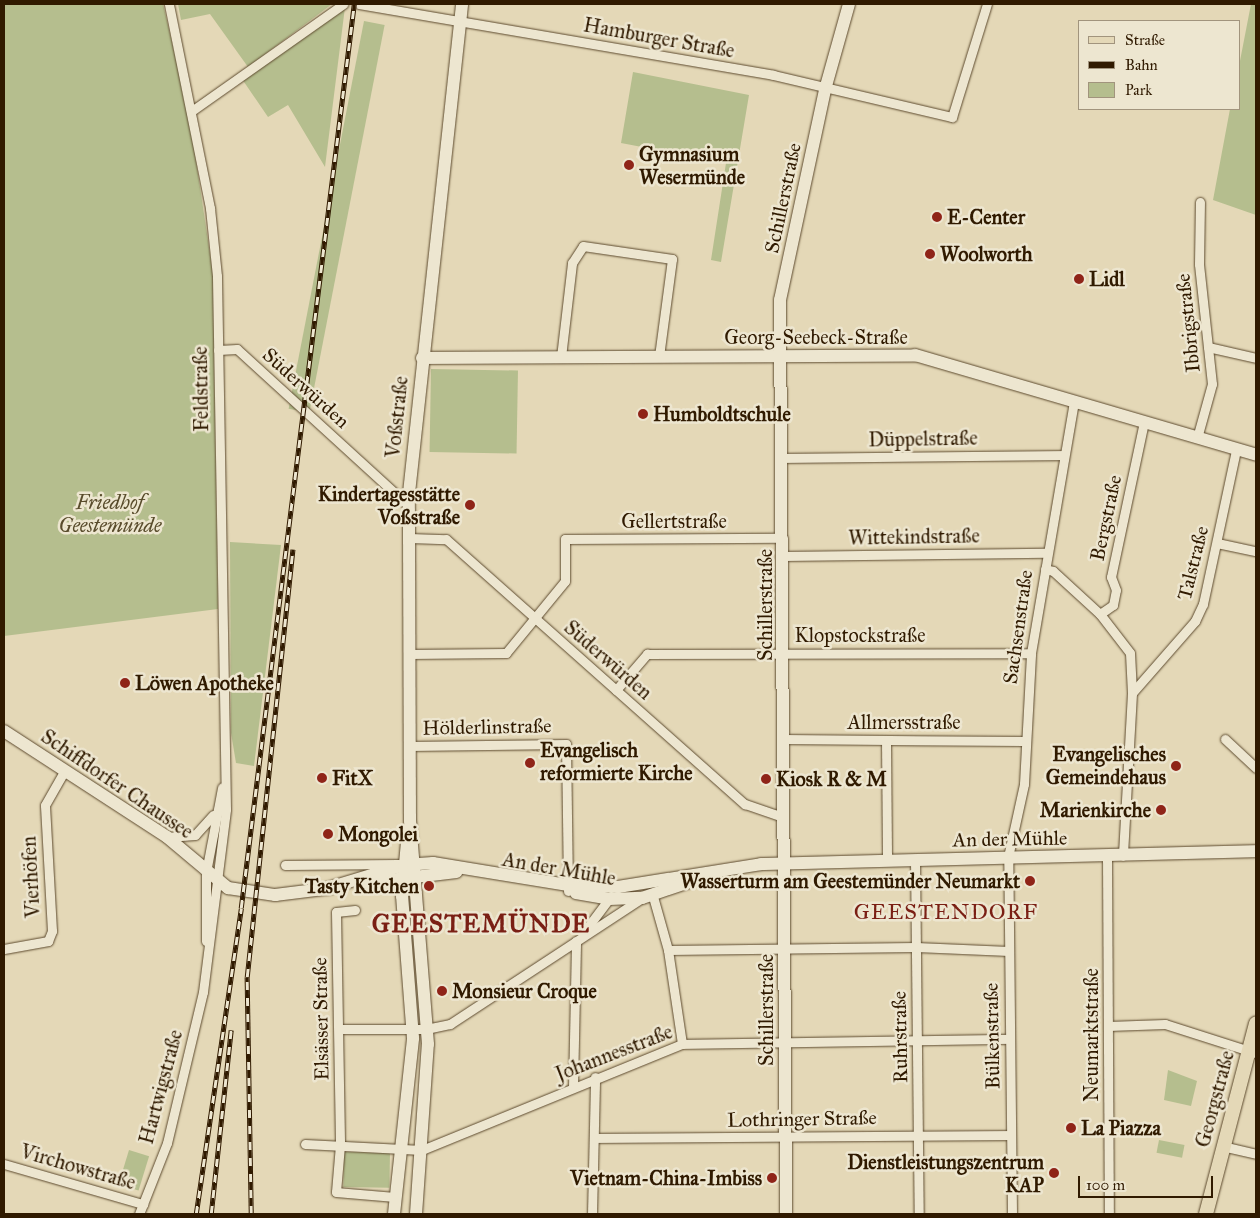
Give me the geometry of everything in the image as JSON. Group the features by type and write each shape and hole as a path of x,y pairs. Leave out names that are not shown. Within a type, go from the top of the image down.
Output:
{"main road":[{"name":"Georgstraße","path":"1206,1214 1222,1146 1252,1051 1256,1023"}],"street":[{"name":"Feldstraße","path":"170,4 193,110 210,208 218,350 224,778 218,882"},
{"name":"Hamburger Straße","path":"358,4 460,18 826,86 952,117 987,4"},
{"name":"Voßstraße","path":"420,1029 409,870 409,506 422,358 462,4"},
{"name":"Schillerstraße","path":"786,1214 783,458 780,300 826,86 849,4"},
{"path":"193,110 341,5"},
{"name":"Ibbrigstraße","path":"1197,438 1212,384 1199,264 1200,202"},
{"path":"561,357 572,263 583,246 672,259 659,356"},
{"path":"1208,347 1256,358"},
{"name":"Süderwürden","path":"218,350 237,350 409,506"},
{"name":"Georg-Seebeck-Straße","path":"422,358 915,355 1256,456"},
{"name":"Sachsenstraße","path":"1008,858 1024,784 1024,741 1031,653 1046,553 1074,402"},
{"name":"Bergstraße","path":"1100,614 1112,605 1116,590 1111,577 1144,422"},
{"name":"Talstraße","path":"1132,693 1195,622 1217,543 1236,450"},
{"name":"Düppelstraße","path":"783,458 1064,455"},
{"name":"Süderwürden","path":"409,538 446,539 745,804 784,817"},
{"name":"Gellertstraße","path":"534,618 565,582 565,540 783,538"},
{"path":"1217,543 1256,551"},
{"name":"Wittekindstraße","path":"783,556 1046,553"},
{"path":"1045,569 1100,614 1130,653 1132,693 1123,856"},
{"path":"409,654 506,653 534,618"},
{"name":"Klopstockstraße","path":"616,690 647,654 1031,653"},
{"name":"Schiffdorfer Chaussee","path":"4,730 167,837 206,872"},
{"path":"1225,738 1256,768"},
{"name":"Allmersstraße","path":"783,739 1024,741"},
{"path":"886,740 888,859"},
{"name":"Hölderlinstraße","path":"409,746 566,744 568,888"},
{"name":"Vierhöfen","path":"4,949 48,942 52,931 45,805 65,770"},
{"name":"Feldstraße","path":"206,872 216,811 224,778"},
{"name":"Feldstraße","path":"167,837 195,835 216,811"},
{"name":"An der Mühle","path":"568,888 618,887 692,873 784,863 888,859 1238,854 1256,851"},
{"name":"An der Mühle","path":"1238,854 1256,858"},
{"name":"Neumarktstraße","path":"1107,856 1109,1214"},
{"name":"Bülkenstraße","path":"1008,858 1012,1214"},
{"name":"Ruhrstraße","path":"915,859 919,1214"},
{"name":"An der Mühle","path":"285,865 474,874 568,888 609,899 647,896 700,878 784,863"},
{"name":"An der Mühle","path":"206,872 218,882 252,894 325,888 409,870"},
{"name":"Hartwigstraße","path":"206,872 207,966"},
{"name":"Hartwigstraße","path":"139,1214 167,1143 207,966 218,882"},
{"path":"573,1087 578,939 618,887"},
{"path":"339,1029 420,1029 450,1024 578,939 647,896 668,950 682,1044"},
{"name":"Elsässer Straße","path":"355,910 336,912 340,1145 336,1192 395,1197"},
{"path":"668,950 916,947 1009,951"},
{"path":"1108,1026 1165,1024 1252,1051"},
{"path":"394,1214 401,1148 420,1029"},
{"path":"416,1214 422,1150 420,1029"},
{"name":"Johannesstraße","path":"422,1150 595,1077 682,1044 1010,1039"},
{"path":"592,1214 595,1077"},
{"name":"Lothringer Straße","path":"594,1138 1011,1134"},
{"path":"305,1144 422,1150"},
{"path":"1222,1146 1256,1154"},
{"name":"Virchowstraße","path":"4,1164 143,1204"}],"green space":[{"name":"Friedhof Geestemünde","path":"4,4 163,4 189,114 213,274 218,609 4,636"},
{"path":"178,4 332,4 248,67 210,14 181,20"},
{"path":"1251,4 1256,4 1256,215 1213,200 1230,110 1240,110 1240,61"},
{"path":"345,7 325,167 288,105 268,117 242,79"},
{"path":"364,21 385,25 309,413 289,409"},
{"path":"633,72 749,95 721,262 711,260 726,163 621,143"},
{"path":"431,369 518,371 517,454 430,452"},
{"path":"230,542 281,545 254,766 236,763 231,733"},
{"path":"1168,1070 1197,1081 1191,1106 1164,1100"},
{"path":"1159,1140 1185,1145 1182,1158 1157,1153"},
{"path":"129,1150 149,1156 139,1191 118,1184"},
{"path":"344,1152 390,1153 389,1188 343,1187"}],"railway":[{"path":"196,1214 241,908 354,4"},
{"path":"251,1214 247,977 293,549"},
{"path":"211,1214 231,1030"}],"place":[{"name":"Gymnasium Wesermünde","path":"629,165"},
{"name":"E-Center","path":"937,217"},
{"name":"Woolworth","path":"930,254"},
{"name":"Lidl","path":"1079,279"},
{"name":"Humboldtschule","path":"643,414"},
{"name":"Kindertagesstätte Voßstraße","path":"470,505"},
{"name":"Löwen Apotheke","path":"125,683"},
{"name":"Evangelisch reformierte Kirche","path":"530,763"},
{"name":"Evangelisches Gemeindehaus","path":"1176,766"},
{"name":"FitX","path":"322,778"},
{"name":"Kiosk R & M","path":"766,779"},
{"name":"Marienkirche","path":"1161,810"},
{"name":"Mongolei","path":"328,834"},
{"name":"Wasserturm am Geestemünder Neumarkt","path":"1030,881"},
{"name":"Tasty Kitchen","path":"429,886"},
{"name":"Monsieur Croque","path":"442,991"},
{"name":"La Piazza","path":"1071,1128"},
{"name":"Dienstleistungszentrum KAP","path":"1054,1173"},
{"name":"Vietnam-China-Imbiss","path":"772,1178"}],"district":[{"name":"GEESTENDORF","path":"946,912"},
{"name":"GEESTEMÜNDE","path":"481,924"}]}
